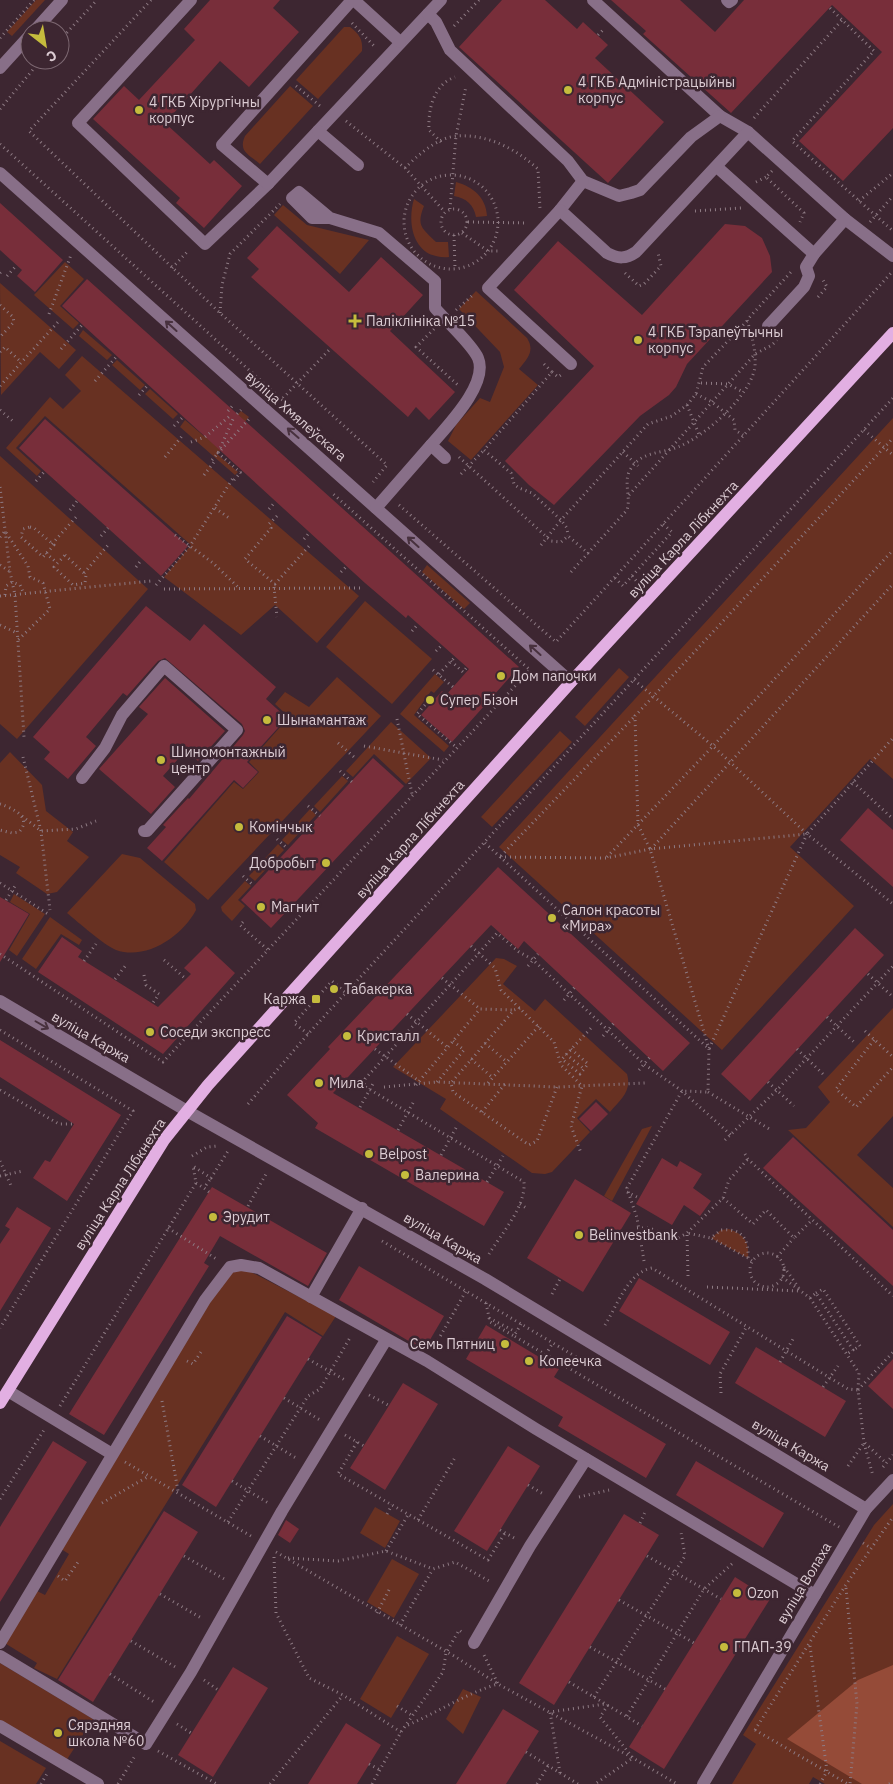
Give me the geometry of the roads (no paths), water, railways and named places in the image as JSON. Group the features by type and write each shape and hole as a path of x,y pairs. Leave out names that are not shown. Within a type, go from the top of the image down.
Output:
{"main road":[{"name":"вуліца Карла Лібкнехта","path":"0,1404 158,1148 187,1110 571,682 893,333"}],"street":[{"path":"44,20 62,0"},
{"path":"191,0 78,123 205,244 268,184 441,0"},
{"path":"268,184 222,144 353,0 400,42"},
{"path":"593,0 720,116 746,130 845,219 893,256"},
{"path":"727,0 729,2 732,0"},
{"path":"428,14 436,22 450,50 568,161 583,181 619,196 640,190 691,137 720,116"},
{"path":"0,68 20,46"},
{"path":"560,210 607,253 615,257 630,256 717,168 746,130"},
{"path":"318,131 358,166"},
{"path":"717,168 814,254"},
{"name":"вуліца Хмялеўскага","path":"0,173 571,682"},
{"path":"571,364 488,288 560,210 583,181"},
{"path":"330,218 379,233 435,281 435,308 478,358 479,378 473,392 431,445 376,508"},
{"path":"767,332 804,287 810,276 806,267 814,254 845,219"},
{"path":"431,445 452,457"},
{"path":"82,778 105,748 122,715 164,666 237,730 147,831 144,831"},
{"name":"вуліца Каржа","path":"0,1001 628,1363 866,1509"},
{"path":"311,1297 362,1208"},
{"path":"0,1643 205,1300 230,1267 241,1265 259,1268 427,1361 586,1459 815,1595"},
{"path":"0,1656 146,1744 240,1588 269,1548 282,1511 386,1340"},
{"path":"8,1391 112,1454"},
{"path":"470,1639 505,1590 557,1502 586,1459"},
{"name":"вуліца Волаха","path":"703,1784 866,1509 893,1480"},
{"path":"0,1726 98,1784"}],"place":[{"name":"4 ГКБ Адміністрацыйны корпус","path":"568,90"},
{"name":"4 ГКБ Хірургічны корпус","path":"139,110"},
{"name":"Паліклініка №15","path":"355,321"},
{"name":"4 ГКБ Тэрапеўтычны корпус","path":"638,340"},
{"name":"Дом папочки","path":"501,676"},
{"name":"Супер Бізон","path":"430,700"},
{"name":"Шынамантаж","path":"267,720"},
{"name":"Шиномонтажный центр","path":"161,760"},
{"name":"Комінчык","path":"239,827"},
{"name":"Добробыт","path":"326,863"},
{"name":"Магнит","path":"261,907"},
{"name":"Салон красоты «Мира»","path":"552,918"},
{"name":"Табакерка","path":"334,989"},
{"name":"Каржа","path":"316,999"},
{"name":"Соседи экспресс","path":"150,1032"},
{"name":"Кристалл","path":"347,1036"},
{"name":"Мила","path":"319,1083"},
{"name":"Belpost","path":"369,1154"},
{"name":"Валерина","path":"405,1175"},
{"name":"Эрудит","path":"213,1217"},
{"name":"Belinvestbank","path":"579,1235"},
{"name":"Семь Пятниц","path":"505,1344"},
{"name":"Копеечка","path":"529,1361"},
{"name":"Ozon","path":"737,1593"},
{"name":"ГПАП-39","path":"724,1647"},
{"name":"Сярэдняя школа №60","path":"58,1733"}]}
